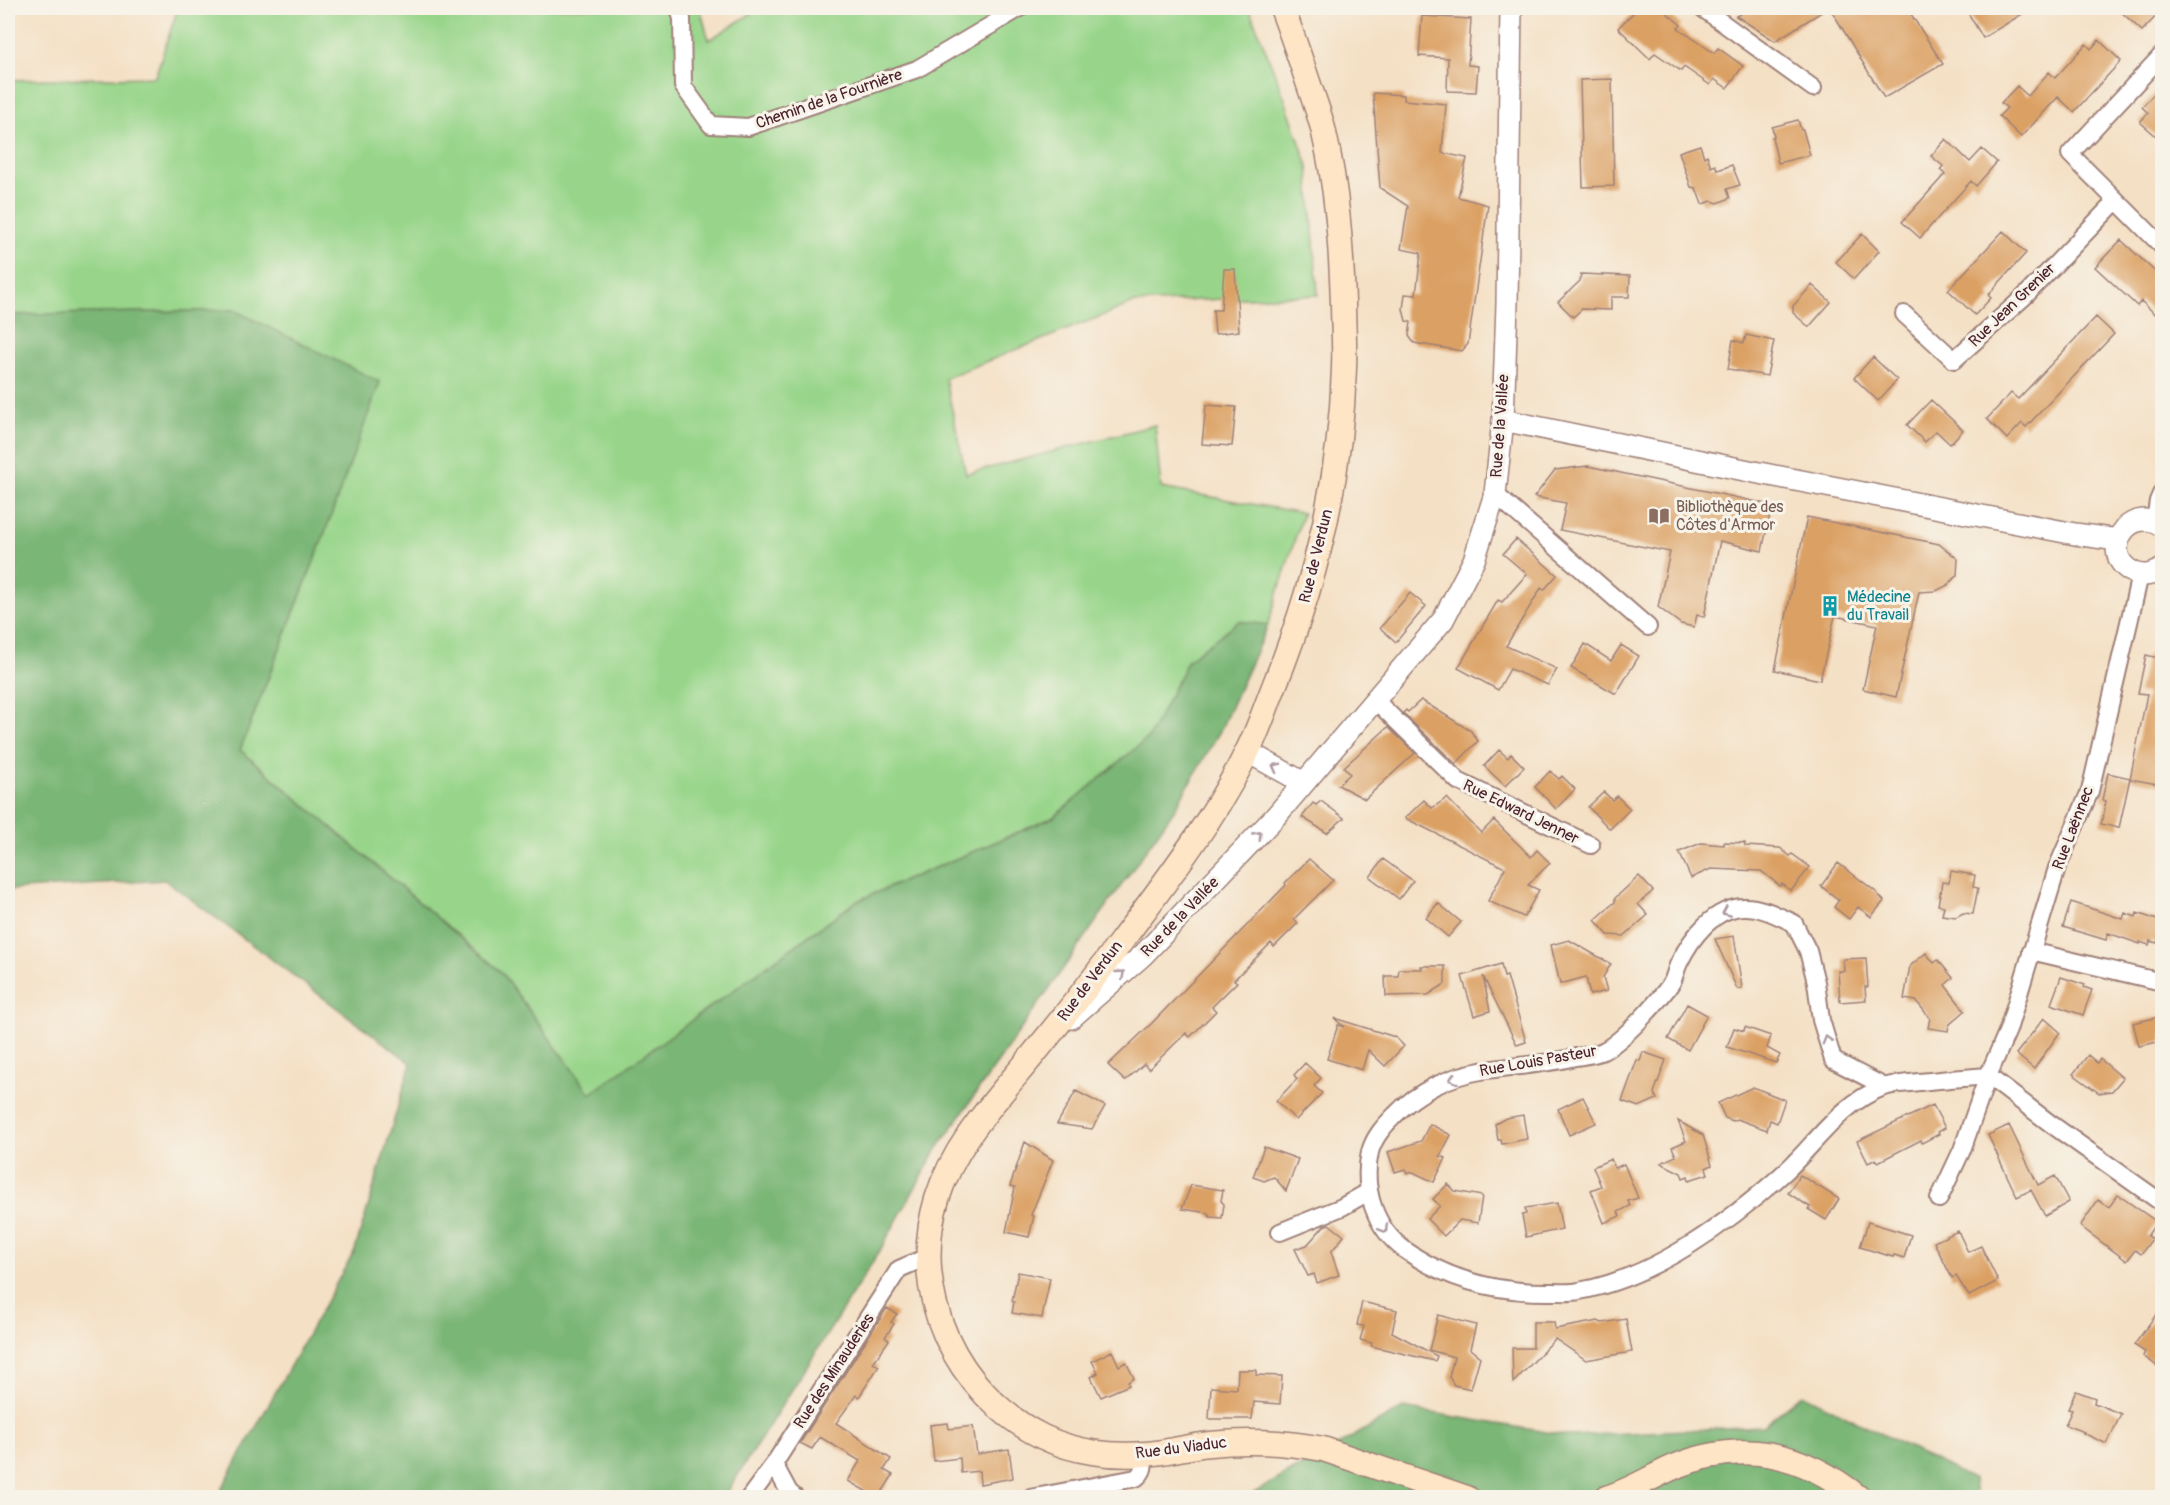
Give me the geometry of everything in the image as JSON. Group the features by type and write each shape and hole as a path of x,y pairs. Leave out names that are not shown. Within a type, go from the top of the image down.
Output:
{"main road":[{"name":"Rue de Verdun","path":"1046,1040 1173,871 1248,752 1290,649 1324,536 1337,456 1344,365 1341,254 1335,195 1324,130 1282,8"},
{"name":"Rue du Viaduc","path":"1046,1040 964,1141 943,1180 935,1204 927,1257 933,1295 945,1336 966,1373 985,1394 1013,1418 1043,1437 1066,1446 1092,1452 1143,1455 1229,1442 1300,1444 1323,1449 1467,1497"},
{"path":"1606,1497 1695,1460 1726,1453 1760,1452 1805,1464 1825,1473 1859,1497"}],"street":[{"name":"Chemin de la Fournière","path":"679,8 682,19 683,86 711,125 748,127 917,69 1020,8"},
{"name":"Rue de la Vallée","path":"1046,1040 1143,956 1275,817 1443,620 1474,560 1495,494 1503,420 1511,8"},
{"path":"1702,8 1813,88"},
{"path":"2163,55 2070,154 2163,246"},
{"name":"Rue Jean Grenier","path":"1904,314 1954,360 2025,296 2116,201"},
{"path":"1503,420 1765,474 2118,540"},
{"path":"2163,492 2158,501 2158,524 2136,521 2128,526 2118,540 2117,550 2120,561 2126,568 2140,575 2149,575 2163,569"},
{"path":"1495,494 1648,627"},
{"name":"Rue Laënnec","path":"1939,1199 1962,1150 1988,1076 2008,1030 2057,868 2090,791 2140,575"},
{"name":"Rue Edward Jenner","path":"1376,701 1458,782 1591,845"},
{"path":"1248,752 1304,783"},
{"name":"Rue Louis Pasteur","path":"1885,1087 1833,1059 1821,1020 1816,982 1808,951 1794,923 1759,909 1741,907 1725,911 1702,928 1689,945 1672,981 1640,1019 1602,1051 1538,1064 1479,1071 1443,1082 1417,1096 1379,1132 1370,1151 1368,1192 1381,1227 1392,1241 1420,1261 1462,1280 1490,1288 1526,1292 1578,1291 1620,1279 1661,1261 1713,1230 1761,1193 1854,1104 1885,1087 1988,1076"},
{"path":"2031,951 2163,982"},
{"path":"1988,1076 2051,1124 2163,1203"},
{"path":"1280,1232 1342,1207 1368,1192"},
{"name":"Rue des Minauderies","path":"749,1497 774,1464 899,1269 927,1257"},
{"path":"1030,1497 1136,1478 1142,1474 1143,1455"},
{"path":"774,1464 789,1492 796,1497"}],"green space":[{"path":"178,8 700,8 709,40 760,8 1249,8 1308,166 1318,295 1134,303 945,378 966,474 1155,425 1161,488 1303,513 1268,625 1239,621 1188,660 1149,737 1054,817 857,901 590,1094 501,972 240,750 321,543 234,310 8,315 8,80 155,77"},
{"path":"234,310 380,382 321,543 240,750 501,972 590,1094 857,901 1054,817 1149,737 1188,660 1239,621 1268,625 1220,731 1174,810 937,1149 879,1252 724,1497 217,1497 355,1250 411,1063 165,880 8,890 8,315"},
{"path":"1802,1394 1974,1480 1976,1497 1245,1498 1403,1408 1570,1436 1763,1426"}],"building":[{"path":"1638,8 1661,8 1681,25 1678,28 1714,53 1718,48 1743,66 1727,88 1714,79 1710,85 1684,67 1681,71 1655,53 1650,59 1618,28"},
{"path":"1751,8 1828,8 1775,41 1736,16"},
{"path":"1830,8 1907,8 1943,64 1884,98"},
{"path":"1965,8 2032,8 1983,38"},
{"path":"2117,8 2163,8 2163,9 2142,31"},
{"path":"1422,16 1471,19 1468,65 1478,66 1476,92 1447,91 1448,58 1419,56"},
{"path":"2099,40 2121,61 2074,112 2058,97 2021,137 1999,116 2007,108 2001,103 2017,86 2028,96 2049,72 2055,78 2086,44 2091,49"},
{"path":"1612,79 1614,186 1583,187 1580,80"},
{"path":"2163,84 2163,142 2140,122 2148,113 2142,107"},
{"path":"1373,93 1404,95 1404,100 1446,104 1442,153 1467,158 1458,197 1488,205 1468,344 1462,351 1414,343 1409,336 1411,322 1406,321 1403,309 1405,294 1416,295 1421,253 1401,249 1408,206 1380,188"},
{"path":"1798,120 1810,155 1778,163 1772,127"},
{"path":"1946,139 1970,162 1982,149 1997,162 1976,186 1971,181 1920,238 1902,222 1945,174 1940,170 1943,166 1931,156"},
{"path":"1700,145 1711,167 1715,165 1718,170 1732,165 1740,185 1727,189 1730,198 1718,203 1712,201 1702,204 1696,188 1691,187 1679,152"},
{"path":"2003,231 2026,253 1988,295 1991,298 1975,315 1948,290"},
{"path":"1862,234 1879,251 1854,279 1836,262"},
{"path":"2121,240 2163,279 2163,321 2141,301 2137,306 2095,267"},
{"path":"1224,269 1235,269 1239,331 1215,334 1213,310 1221,310"},
{"path":"1581,274 1630,276 1629,297 1611,297 1611,310 1582,309 1573,317 1558,302 1580,281"},
{"path":"1812,285 1831,302 1809,327 1793,313 1793,306"},
{"path":"2096,317 2114,334 2026,427 2022,423 2007,439 1987,419 2011,393 2018,399"},
{"path":"1746,335 1774,341 1767,376 1728,369 1733,340 1744,343"},
{"path":"1873,357 1897,380 1878,401 1854,378"},
{"path":"1931,400 1963,430 1950,444 1936,431 1925,442 1907,425"},
{"path":"1206,405 1236,407 1232,446 1202,444"},
{"path":"1588,466 1772,505 1762,551 1720,541 1704,617 1697,615 1694,627 1681,624 1658,607 1670,552 1560,530 1566,503 1534,497 1555,470"},
{"name":"Médecine du Travail","path":"1807,517 1939,544 1958,559 1957,575 1948,585 1936,591 1919,592 1896,697 1863,689 1877,625 1835,616 1820,680 1775,670"},
{"path":"1516,539 1557,575 1544,590 1541,588 1506,646 1557,669 1548,685 1510,669 1498,690 1458,668 1498,600 1502,602 1527,574 1503,554"},
{"path":"1410,593 1426,606 1396,642 1380,628"},
{"path":"1585,644 1611,661 1621,645 1639,656 1616,694 1571,668"},
{"path":"2146,655 2163,659 2163,785 2130,779 2147,694 2138,693"},
{"path":"1421,700 1471,731 1478,741 1456,764 1403,713 1406,710 1408,712"},
{"path":"1388,727 1415,753 1365,799 1338,785 1350,774 1344,767"},
{"path":"1499,750 1508,758 1511,754 1524,767 1505,786 1484,766"},
{"path":"1550,771 1559,779 1562,776 1575,789 1556,809 1535,787"},
{"path":"2108,773 2130,778 2119,828 2101,824 2106,801 2102,800"},
{"path":"1604,792 1612,800 1617,796 1630,809 1610,829 1588,807"},
{"path":"1447,798 1481,833 1494,820 1531,857 1537,850 1550,863 1528,885 1539,890 1524,917 1488,901 1505,868 1405,818 1424,800 1432,808"},
{"path":"1321,801 1344,818 1327,833 1302,817 1313,803 1316,805"},
{"path":"1724,842 1780,848 1810,867 1791,891 1782,884 1780,886 1761,871 1711,869 1691,878 1679,852 1701,843 1724,845"},
{"path":"1309,859 1333,880 1294,919 1298,923 1274,947 1271,943 1234,980 1237,982 1212,1007 1216,1011 1190,1037 1186,1033 1149,1069 1144,1064 1125,1081 1108,1065 1151,1024"},
{"path":"1383,859 1413,881 1399,899 1370,877"},
{"path":"1838,863 1875,891 1884,901 1871,917 1858,907 1849,919 1834,907 1839,900 1821,886"},
{"path":"1951,871 1975,875 1973,887 1978,888 1973,914 1963,913 1956,917 1942,915 1944,906 1938,905 1942,882 1949,883"},
{"path":"1639,876 1653,891 1638,904 1648,915 1624,936 1608,935 1595,920"},
{"path":"2071,902 2123,919 2125,913 2136,917 2137,913 2163,922 2157,943 2150,941 2149,945 2140,942 2140,944 2108,933 2106,940 2063,927"},
{"path":"1438,903 1461,922 1448,937 1426,918"},
{"path":"1734,936 1742,988 1737,989 1715,939"},
{"path":"1569,940 1611,964 1603,977 1607,991 1590,995 1586,977 1560,984 1551,945"},
{"path":"1926,953 1934,963 1938,960 1953,978 1945,985 1965,1011 1949,1025 1948,1031 1928,1028 1930,1018 1916,1001 1904,999 1910,966"},
{"path":"1866,958 1868,987 1865,987 1866,1000 1840,1002 1838,971 1844,971 1843,959"},
{"path":"1501,964 1504,977 1507,976 1526,1042 1517,1045 1483,976 1490,1011 1474,1016 1462,976"},
{"path":"1421,966 1445,966 1445,984 1428,995 1386,996 1385,976 1398,976 1399,969 1422,969"},
{"path":"2061,977 2085,985 2084,987 2092,990 2083,1015 2051,1004"},
{"path":"1687,1004 1707,1015 1688,1050 1668,1039"},
{"path":"2163,1016 2163,1041 2139,1046 2133,1023"},
{"path":"1334,1018 1395,1037 1404,1046 1385,1066 1368,1050 1362,1070 1327,1059 1338,1025 1344,1027"},
{"path":"2044,1018 2060,1032 2034,1069 2016,1054"},
{"path":"1745,1027 1771,1036 1767,1048 1780,1055 1776,1063 1727,1047 1734,1028 1744,1031"},
{"path":"1643,1052 1666,1060 1654,1093 1657,1099 1639,1107 1622,1101 1637,1060 1640,1061"},
{"path":"2088,1055 2097,1063 2100,1059 2123,1078 2112,1091 2099,1093 2073,1074"},
{"path":"1305,1063 1321,1078 1314,1086 1322,1093 1296,1120 1276,1101 1297,1079 1294,1075"},
{"path":"1753,1087 1785,1100 1777,1123 1770,1120 1767,1130 1737,1119 1733,1121 1725,1118 1718,1103"},
{"path":"1076,1091 1105,1106 1092,1129 1057,1124"},
{"path":"1583,1097 1596,1123 1569,1135 1558,1109"},
{"path":"1933,1105 1945,1128 1938,1132 1939,1134 1922,1143 1921,1140 1878,1162 1876,1159 1868,1163 1857,1141"},
{"path":"1523,1115 1527,1139 1502,1144 1501,1140 1498,1140 1495,1124 1506,1118"},
{"path":"1678,1121 1703,1135 1712,1165 1706,1168 1708,1174 1689,1180 1688,1176 1683,1178 1681,1173 1661,1163 1676,1156 1672,1147 1686,1141"},
{"path":"1430,1124 1451,1135 1440,1156 1446,1158 1434,1182 1413,1172 1407,1174 1405,1169 1395,1172 1388,1152 1421,1141"},
{"path":"2009,1125 2038,1185 2055,1176 2069,1202 2045,1216 2031,1190 2017,1197 1988,1135"},
{"path":"1025,1142 1053,1160 1031,1215 1034,1216 1029,1237 1006,1232 1015,1187 1010,1186"},
{"path":"1264,1147 1298,1159 1286,1191 1274,1177 1264,1181 1253,1177"},
{"path":"1611,1159 1615,1168 1624,1164 1638,1198 1628,1201 1630,1206 1618,1212 1620,1216 1604,1223 1591,1190 1601,1186 1593,1167"},
{"path":"1800,1175 1839,1199 1826,1220 1788,1193"},
{"path":"1448,1184 1455,1191 1482,1196 1478,1223 1460,1220 1444,1236 1427,1219 1440,1206 1433,1199"},
{"path":"1191,1185 1223,1190 1222,1218 1210,1217 1208,1213 1182,1209"},
{"path":"2118,1195 2157,1222 2147,1236 2152,1239 2141,1254 2135,1250 2127,1261 2080,1226 2098,1200 2109,1207"},
{"path":"1557,1203 1562,1229 1526,1237 1522,1215 1526,1214 1525,1208"},
{"path":"1868,1222 1911,1235 1904,1258 1860,1247"},
{"path":"1329,1224 1344,1236 1331,1252 1339,1275 1317,1283 1314,1274 1308,1276 1295,1249 1307,1245 1324,1226"},
{"path":"1958,1231 1968,1252 1981,1246 1998,1281 1969,1296 1956,1276 1952,1278 1934,1242"},
{"path":"1018,1272 1050,1278 1042,1318 1012,1313"},
{"path":"1362,1302 1397,1310 1392,1332 1437,1356 1435,1361 1371,1346 1372,1343 1360,1340 1364,1326 1357,1325"},
{"path":"2163,1305 2163,1370 2143,1356 2145,1352 2134,1345"},
{"path":"887,1308 897,1314 891,1322 894,1324 885,1337 889,1340 873,1363 879,1366 859,1397 856,1395 836,1423 891,1459 884,1470 893,1475 879,1497 876,1497 848,1481 860,1461 820,1437 812,1449 800,1443"},
{"path":"1438,1315 1476,1325 1470,1349 1480,1357 1471,1389 1454,1385 1449,1377 1454,1357 1429,1350"},
{"path":"1626,1319 1632,1352 1586,1360 1555,1339 1513,1383 1512,1348 1533,1348 1533,1322 1554,1322 1555,1329 1598,1321 1602,1323"},
{"path":"1112,1351 1119,1366 1126,1362 1134,1378 1128,1382 1129,1385 1101,1397 1091,1377 1098,1373 1092,1361"},
{"path":"1238,1370 1256,1370 1256,1375 1282,1376 1280,1404 1254,1402 1252,1419 1209,1419 1211,1387 1237,1389"},
{"path":"2076,1391 2095,1398 2094,1403 2121,1414 2107,1444 2065,1425 2072,1410 2068,1409"},
{"path":"948,1423 949,1429 973,1426 977,1454 1009,1449 1013,1478 980,1484 979,1471 961,1473 960,1458 934,1461 930,1425"}],"place":[{"name":"Bibliothèque des Côtes d'Armor","path":"1659,516"},
{"name":"Médecine du Travail","path":"1830,606"}]}
